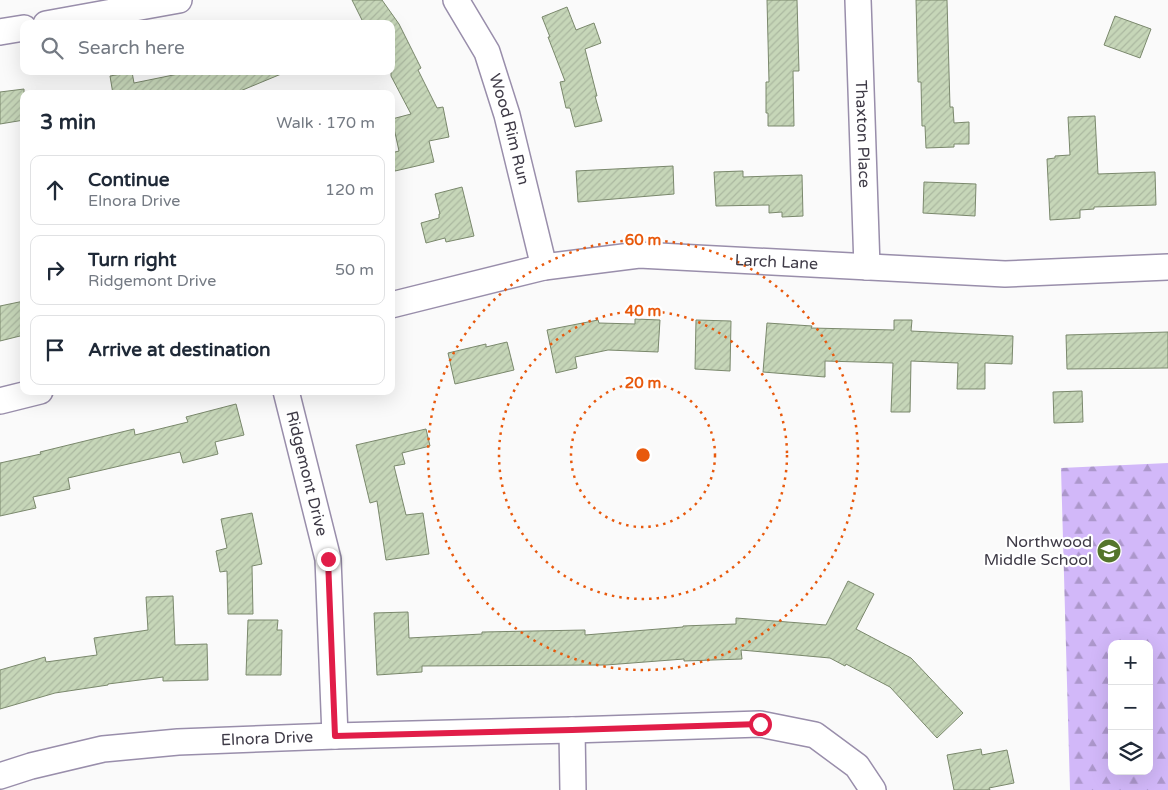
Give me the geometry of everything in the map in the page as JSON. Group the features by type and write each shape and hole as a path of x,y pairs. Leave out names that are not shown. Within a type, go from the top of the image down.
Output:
{"street":[{"path":"68,20 179,0"},
{"name":"Wood Rim Run","path":"456,0 487,52 507,115 544,267"},
{"name":"Thaxton Place","path":"858,0 867,267"},
{"path":"0,32 20,29"},
{"name":"Larch Lane","path":"395,304 544,267 639,256 1005,274 1168,267"},
{"path":"0,401 24,395"},
{"name":"Ridgemont Drive","path":"287,395 328,559 335,736"},
{"name":"Elnora Drive","path":"0,776 31,766 103,749 178,742 760,724 815,735 857,766 873,790"},
{"path":"572,730 573,790"}],"green space":[{"name":"Northwood Middle School","path":"1168,463 1168,790 1070,790 1061,468"}],"building":[{"path":"352,0 382,0 399,24 421,68 418,70 437,108 443,107 449,137 429,141 434,162 395,171 395,152 399,151 395,133 395,118 411,114 391,76 395,75 395,20 362,20"},
{"path":"767,0 797,0 799,71 793,71 794,126 768,126 768,113 766,113 766,82 769,82"},
{"path":"916,0 947,0 950,107 953,107 954,123 969,122 969,144 954,144 954,147 926,148 925,126 922,126 921,82 918,82"},
{"path":"567,7 576,30 594,23 601,43 585,49 602,121 575,127 570,108 566,108 560,82 565,81 542,17"},
{"path":"1115,16 1151,29 1140,58 1104,45"},
{"path":"133,75 134,83 173,75 279,75 243,90 112,90 110,76"},
{"path":"24,89 20,90 20,121 0,124 0,92"},
{"path":"1095,116 1098,174 1155,172 1156,205 1094,207 1094,209 1080,210 1080,218 1050,220 1047,159 1055,158 1055,156 1070,155 1068,117"},
{"path":"673,166 674,194 578,202 576,171"},
{"path":"743,171 743,177 802,175 803,216 782,217 782,212 769,213 769,205 716,206 714,172"},
{"path":"924,182 976,184 975,216 923,213"},
{"path":"462,187 474,236 446,242 445,238 426,243 421,223 439,218 440,214 435,194"},
{"path":"20,302 20,336 0,341 0,306"},
{"path":"635,319 660,320 658,352 608,350 575,357 577,368 556,373 547,330 598,320 599,323 635,324"},
{"path":"696,320 731,321 730,371 695,369"},
{"path":"894,320 912,320 911,331 1013,336 1012,364 985,363 985,389 957,389 958,363 911,361 910,412 891,412 893,363 825,361 825,377 763,372 767,323 812,326 811,328 894,330"},
{"path":"1168,332 1168,368 1067,369 1066,335"},
{"path":"507,342 514,370 455,384 448,353 486,344 486,347"},
{"path":"1082,391 1083,422 1054,423 1053,392"},
{"path":"236,404 244,435 215,442 218,454 183,463 180,452 68,478 70,489 33,497 36,508 0,516 0,463 134,429 135,435 188,422 186,417"},
{"path":"426,429 430,446 402,453 405,464 394,466 406,515 423,513 429,554 386,560 377,501 370,503 356,445"},
{"path":"252,513 262,564 252,566 253,614 228,614 227,571 220,572 216,551 227,548 221,519"},
{"path":"848,581 874,594 856,629 911,658 963,713 937,738 890,687 846,664 845,666 830,658 741,650 742,659 684,661 684,659 606,665 422,666 422,672 377,675 374,613 408,612 409,638 482,634 482,632 585,630 585,635 683,626 736,624 736,618 826,625"},
{"path":"173,596 175,645 207,644 208,680 163,681 163,677 108,684 55,693 0,709 0,670 45,657 46,662 97,655 94,638 148,630 146,597"},
{"path":"248,620 278,620 277,630 282,630 281,675 246,675"},
{"path":"981,749 982,755 1007,750 1014,783 989,788 990,790 954,790 947,755"}],"place":[{"name":"Northwood Middle School","path":"1109,551"}],"route":[{"path":"328,559 335,736 760,724"}]}
